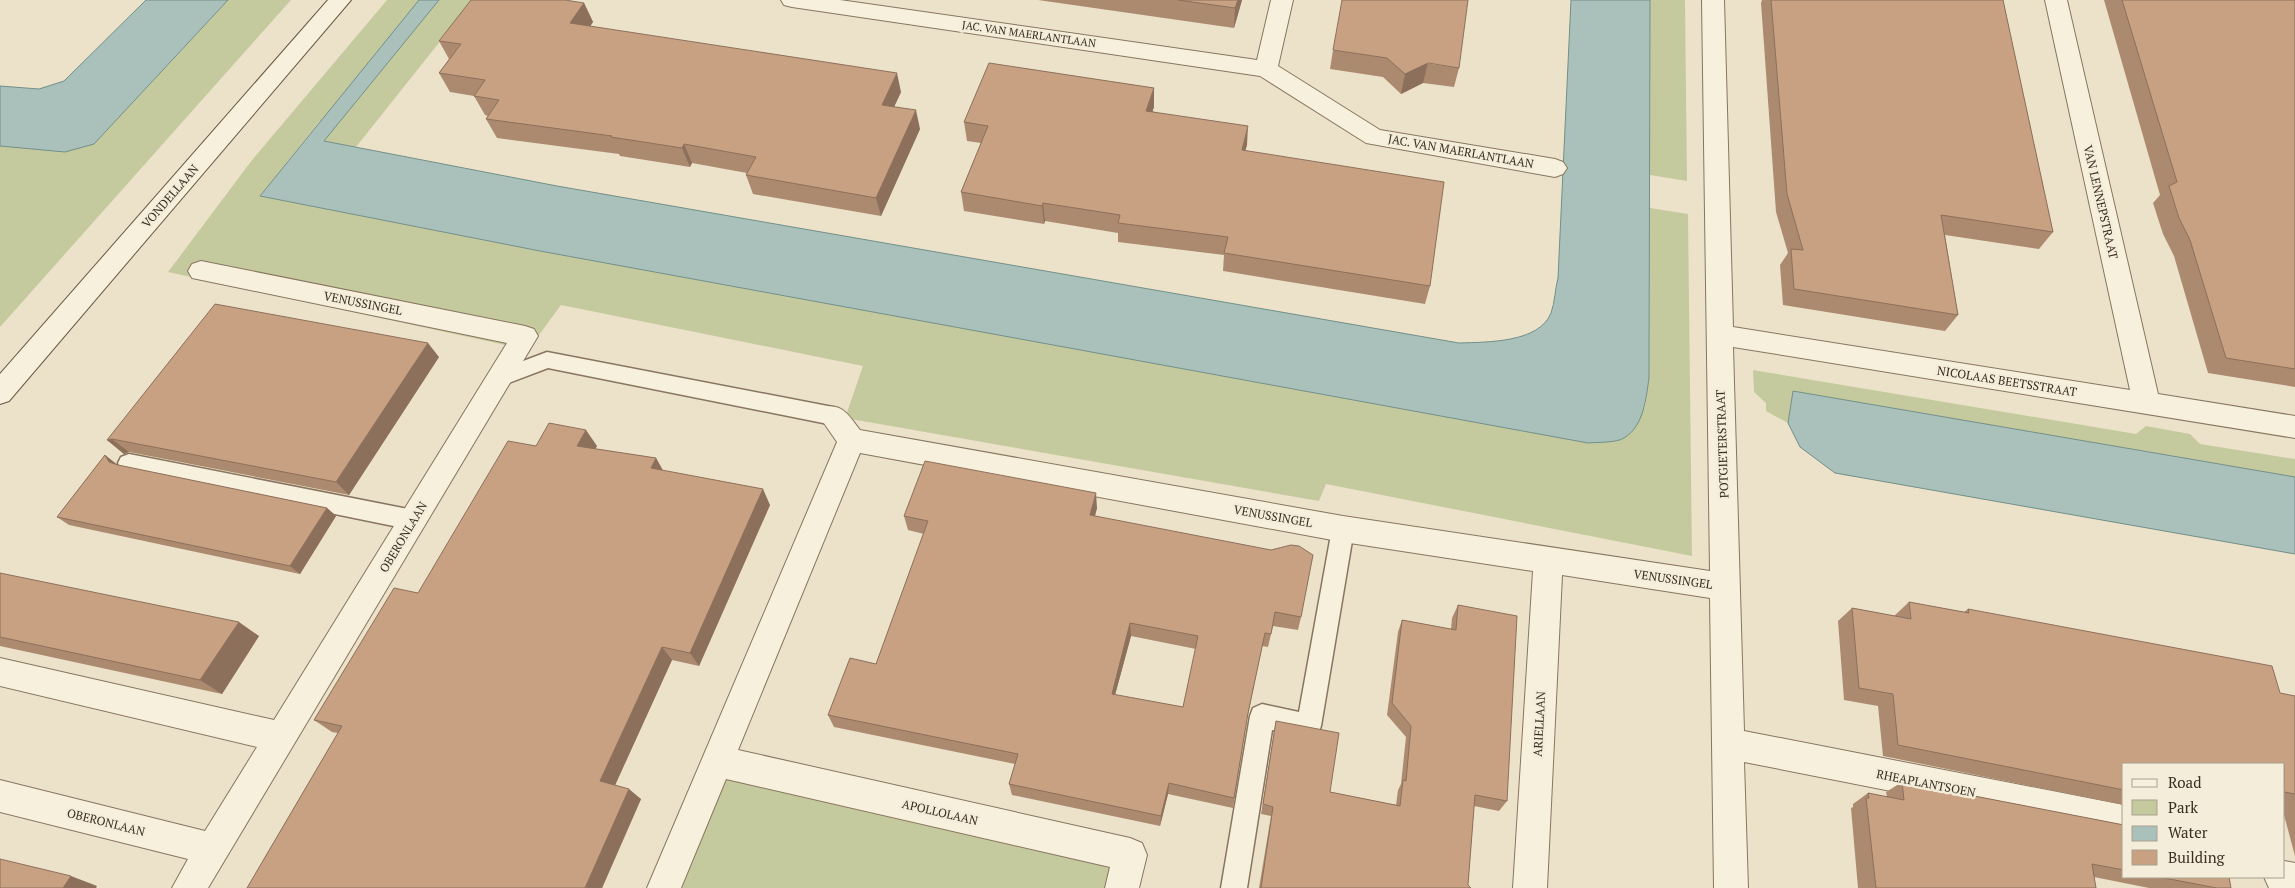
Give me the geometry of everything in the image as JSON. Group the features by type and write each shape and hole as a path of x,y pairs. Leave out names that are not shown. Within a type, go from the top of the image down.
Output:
{"street":[{"name":"VONDELLAAN","path":"0,393 340,0"},
{"name":"JAC. VAN MAERLANTLAAN","path":"792,0 1266,69 1374,137 1555,168"},
{"path":"1266,69 1282,0"},
{"name":"POTGIETERSTRAAT","path":"1713,0 1731,888"},
{"name":"VAN LENNEPSTRAAT","path":"2056,0 2147,404"},
{"name":"VENUSSINGEL","path":"201,271 524,336"},
{"name":"NICOLAAS BEETSSTRAAT","path":"1720,335 2295,427"},
{"name":"OBERONLAAN","path":"189,888 524,336"},
{"path":"664,888 852,440 833,416"},
{"name":"VENUSSINGEL","path":"852,440 1343,529 1726,587"},
{"name":"ARIELLAAN","path":"1530,888 1548,560"},
{"path":"0,672 281,737"},
{"name":"RHEAPLANTSOEN","path":"1729,744 2122,822"},
{"name":"APOLLOLAAN","path":"717,760 1130,855 1122,888"},
{"name":"OBERONLAAN","path":"0,796 213,849"}],"lane":[{"path":"498,379 547,360 833,416"},
{"path":"129,463 413,520"},
{"path":"1234,888 1262,716 1309,726 1343,529"}],"green space":[{"path":"228,0 291,0 0,327 0,146 65,152 94,144"},
{"path":"387,0 473,0 356,147 323,141 320,121 260,196 540,251 1588,443 1623,439 1645,407 1649,377 1650,208 1688,214 1692,556 1326,484 1319,501 845,418 863,366 561,305 528,350 168,272 252,160"},
{"path":"1650,0 1685,0 1687,181 1650,175"},
{"path":"1753,370 2136,434 2146,426 2190,434 2200,444 2295,459 2295,477 1793,391 1788,423 1766,411 1766,403 1754,392"},
{"path":"714,759 1129,854 1121,888 662,888"}],"water":[{"path":"146,0 228,0 94,144 65,152 0,146 0,86 39,89 64,81"},
{"path":"419,0 439,0 324,141 557,186 1459,343 1497,341 1524,335 1536,330 1545,323 1551,313 1558,278 1571,0 1650,0 1649,378 1643,411 1631,433 1621,440 1588,443 540,251 260,196"},
{"path":"1793,391 2295,477 2295,554 1835,473 1800,447 1788,423"}],"building":[{"path":"471,0 565,0 584,3 570,23 897,73 882,105 916,110 876,198 746,175 756,157 684,144 682,148 612,136 486,119 499,100 474,96 485,80 439,73 461,44 439,41"},
{"path":"1178,0 1238,0 1235,8"},
{"path":"1342,0 1468,0 1459,68 1428,63 1405,74 1387,58 1333,50"},
{"path":"1771,0 2003,0 2053,232 1941,215 1958,315 1794,289 1791,249 1803,250 1787,194"},
{"path":"2122,0 2295,0 2295,369 2226,358 2190,240 2179,218 2169,186 2177,182"},
{"path":"989,63 1154,88 1146,111 1248,126 1242,150 1444,182 1430,286 1224,253 1228,237 1118,223 1120,215 1043,203 1042,206 961,192 988,126 964,122"},
{"path":"215,304 428,343 336,482 112,439 107,440"},
{"path":"549,423 586,430 577,446 656,458 651,468 763,489 690,653 662,647 600,781 629,789 585,888 247,888 342,726 314,720 394,588 418,593 508,441 536,446"},
{"path":"105,455 109,462 118,465 327,508 290,566 57,517"},
{"path":"925,461 1096,493 1090,515 1271,550 1291,545 1299,546 1313,555 1301,617 1275,612 1271,634 1265,633 1248,713 1234,798 1169,783 1161,816 1009,784 1018,754 828,715 850,658 876,664 928,521 904,516","holes":["1130,623 1198,636 1183,707 1112,694"]},
{"path":"0,573 239,622 200,680 0,637"},
{"path":"1909,602 1969,613 1968,609 2272,666 2280,693 2295,696 2295,794 2285,792 2285,763 2122,763 2122,790 1898,745 1893,694 1859,688 1852,608 1911,619"},
{"path":"1458,605 1517,616 1507,801 1475,795 1468,885 1471,888 1261,888 1273,807 1263,804 1276,721 1339,733 1330,792 1400,806 1403,780 1406,781 1411,726 1392,703 1402,620 1456,630"},
{"path":"1902,782 2122,825 2122,870 2092,864 2096,888 1876,888 1866,798 1869,798 1868,793 1904,800"},
{"path":"0,859 71,876 63,888 0,888"},
{"path":"2164,878 2229,878 2231,888 2217,888"}]}
